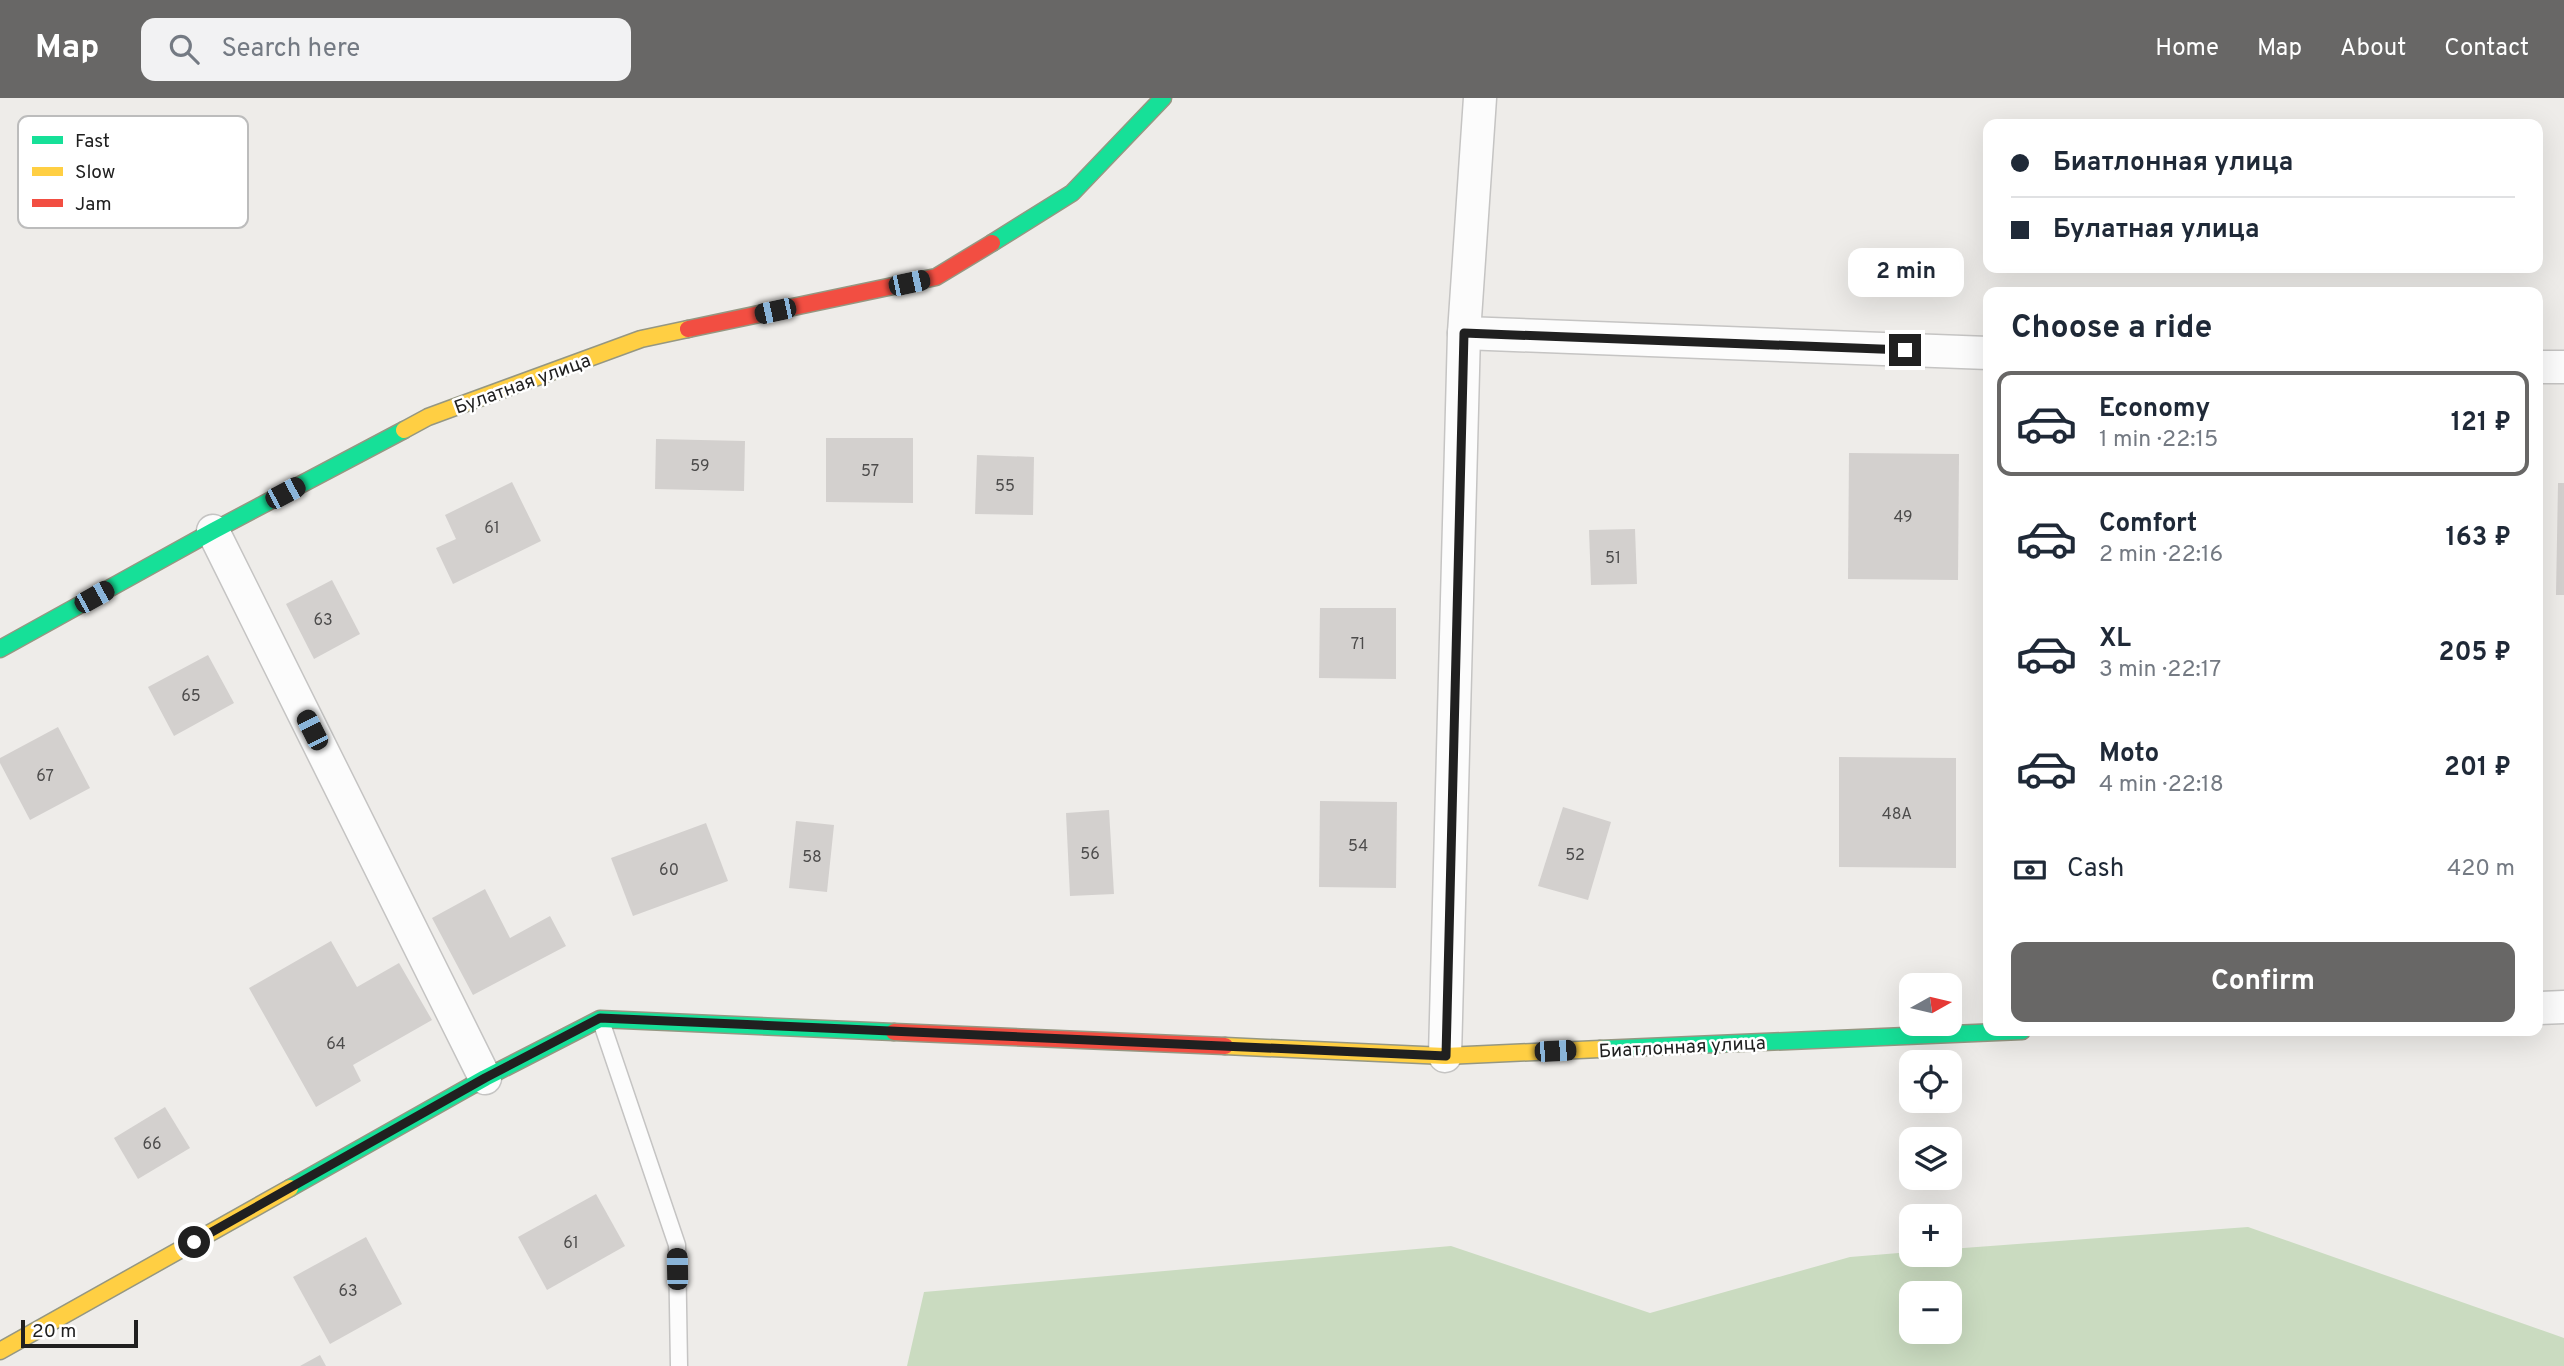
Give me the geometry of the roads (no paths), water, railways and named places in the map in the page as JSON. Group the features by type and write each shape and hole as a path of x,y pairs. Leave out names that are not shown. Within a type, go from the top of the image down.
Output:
{"street":[{"name":"Булатная улица","path":"0,649 213,531 428,417 641,339 936,277 1072,193 1163,98"},
{"path":"1446,1056 1464,333 1480,98"},
{"path":"1464,333 1983,353"},
{"path":"2543,367 2564,368"},
{"path":"213,531 485,1078"},
{"path":"2543,1008 2564,1007"},
{"path":"0,1351 485,1078 600,1018"},
{"name":"Биатлонная улица","path":"600,1018 1446,1056 1983,1033"}],"lane":[{"path":"600,1018 677,1245 679,1366"}]}
